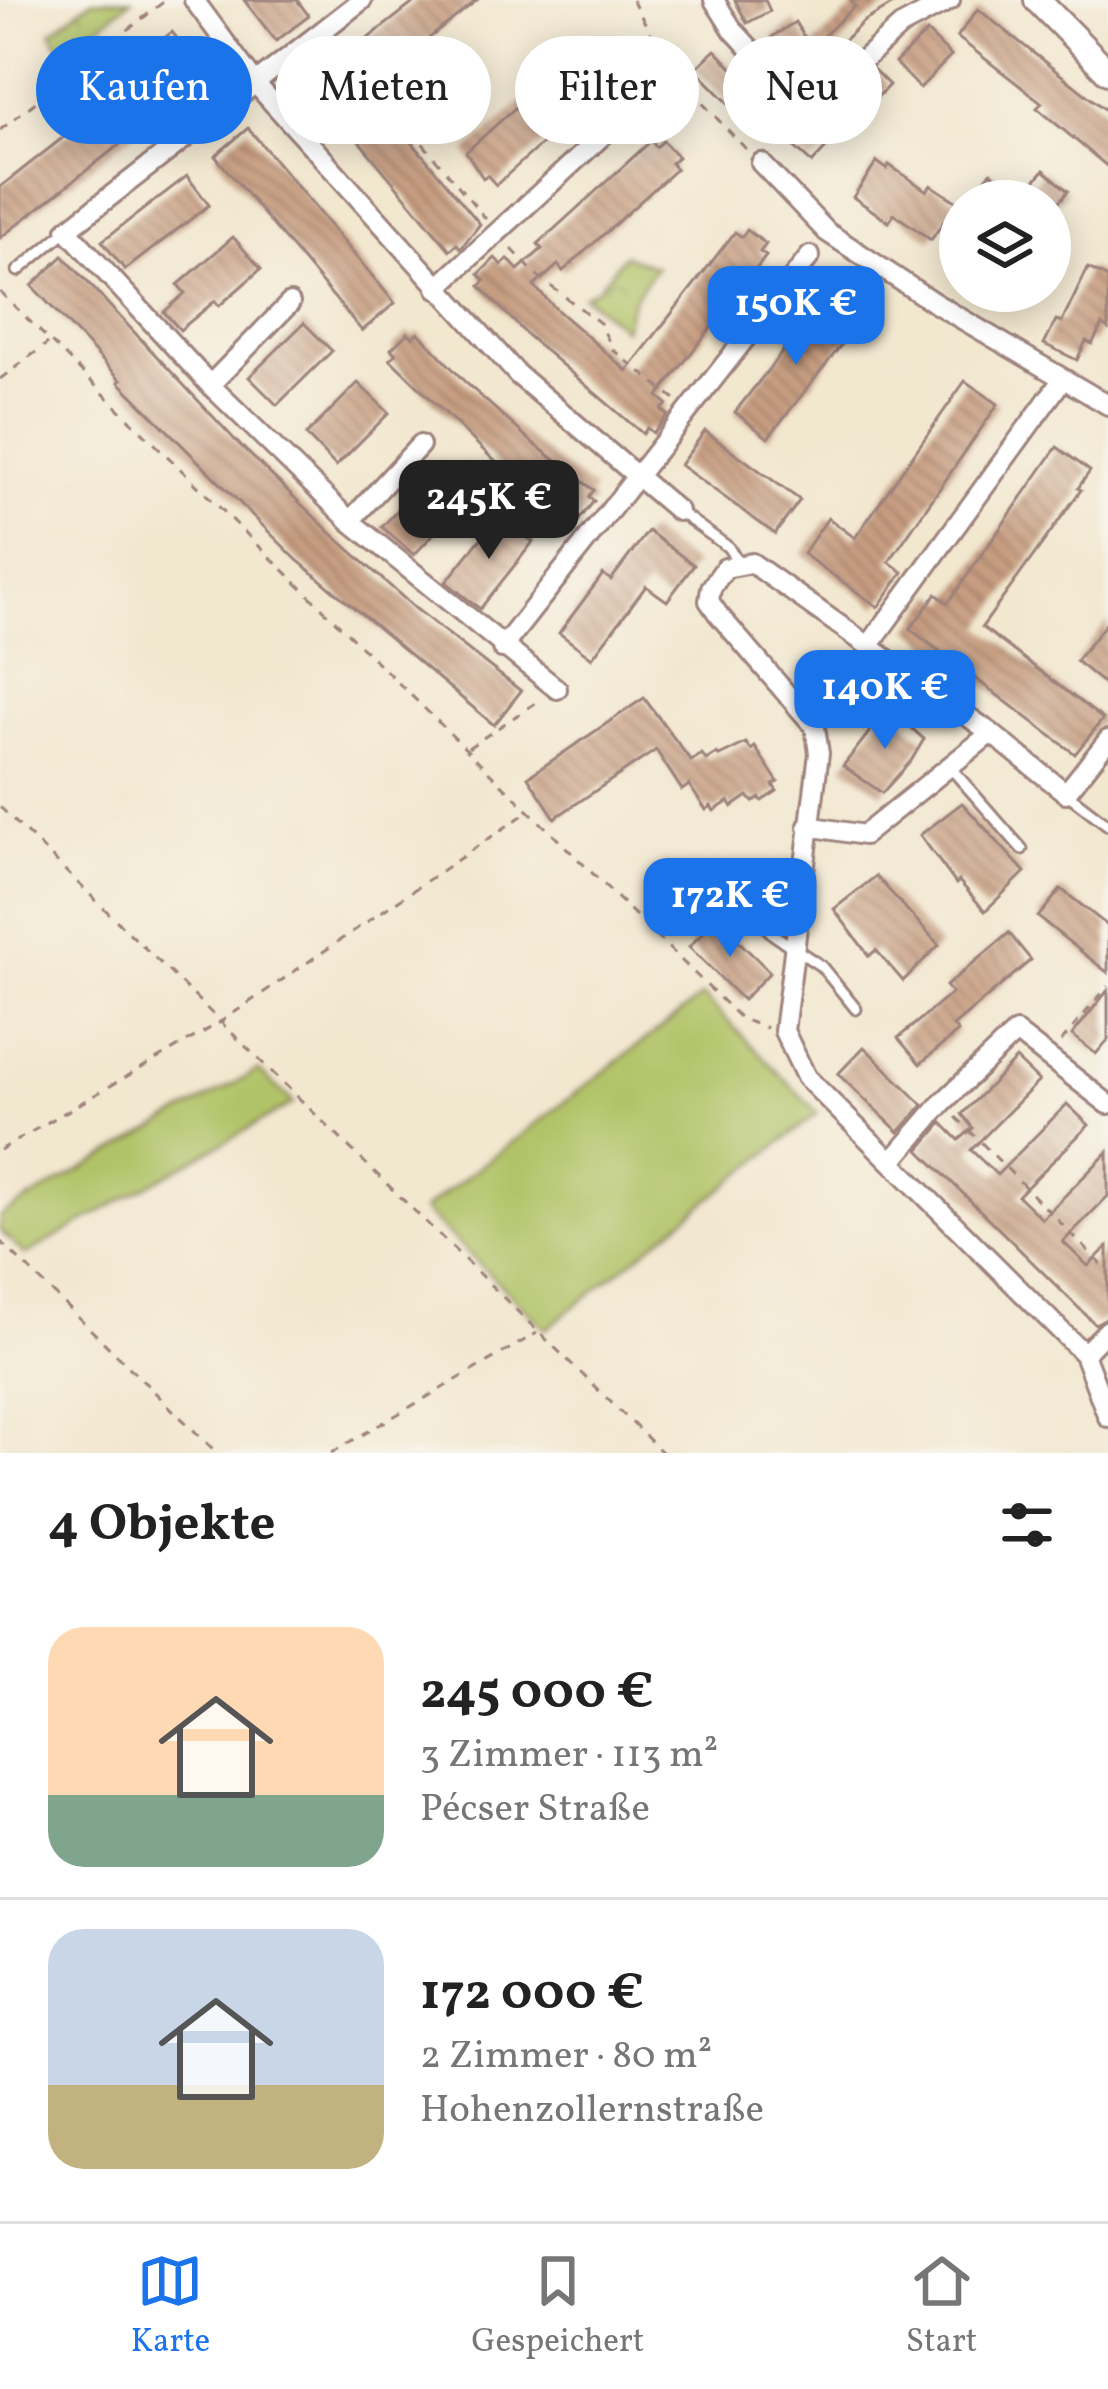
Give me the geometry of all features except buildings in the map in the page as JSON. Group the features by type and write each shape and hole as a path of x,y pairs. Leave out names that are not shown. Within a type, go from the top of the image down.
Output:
{"street":[{"path":"194,0 255,83 518,375 679,511"},
{"path":"362,0 67,230 210,385 350,521 557,689"},
{"path":"714,0 733,30 807,110 901,26 950,0"},
{"path":"1037,0 1108,72"},
{"path":"437,288 594,144"},
{"path":"761,163 827,232 1108,405"},
{"path":"502,648 810,256"},
{"path":"210,385 290,303"},
{"path":"870,644 1062,380"},
{"path":"350,521 420,445"},
{"path":"1108,740 1066,793 870,644 752,563 725,568 711,588 709,601 718,614 815,727 819,753 784,1031 806,1078 1084,1354 1108,1417"},
{"path":"808,826 864,835 991,733"},
{"path":"892,1161 942,1103 1016,1032 1108,1104"},
{"path":"1084,1354 1108,1330"}],"lane":[{"path":"18,271 67,230"},
{"path":"679,511 728,547 740,565"},
{"path":"805,714 842,665"},
{"path":"949,766 1022,849"},
{"path":"1066,793 1108,825"},
{"path":"739,900 775,935 821,966 856,1009"}],"path":[{"path":"0,130 166,0"},
{"path":"632,0 672,71 761,163"},
{"path":"423,144 537,276 600,323 614,350 690,412"},
{"path":"0,292 741,1019 784,1031"},
{"path":"0,379 49,342"},
{"path":"466,748 557,689"},
{"path":"0,807 663,1453"},
{"path":"0,1150 219,1023 527,812"},
{"path":"1048,1058 1108,986"},
{"path":"942,1103 1108,1271"},
{"path":"0,1240 217,1453"},
{"path":"332,1453 538,1332"}],"green space":[{"path":"92,0 131,0 87,36 53,36 51,32"},
{"path":"624,255 656,267 633,299 624,329 584,296 599,287"},
{"path":"703,996 818,1113 546,1329 423,1210"},
{"path":"258,1070 294,1103 25,1255 0,1231 0,1216"}]}
